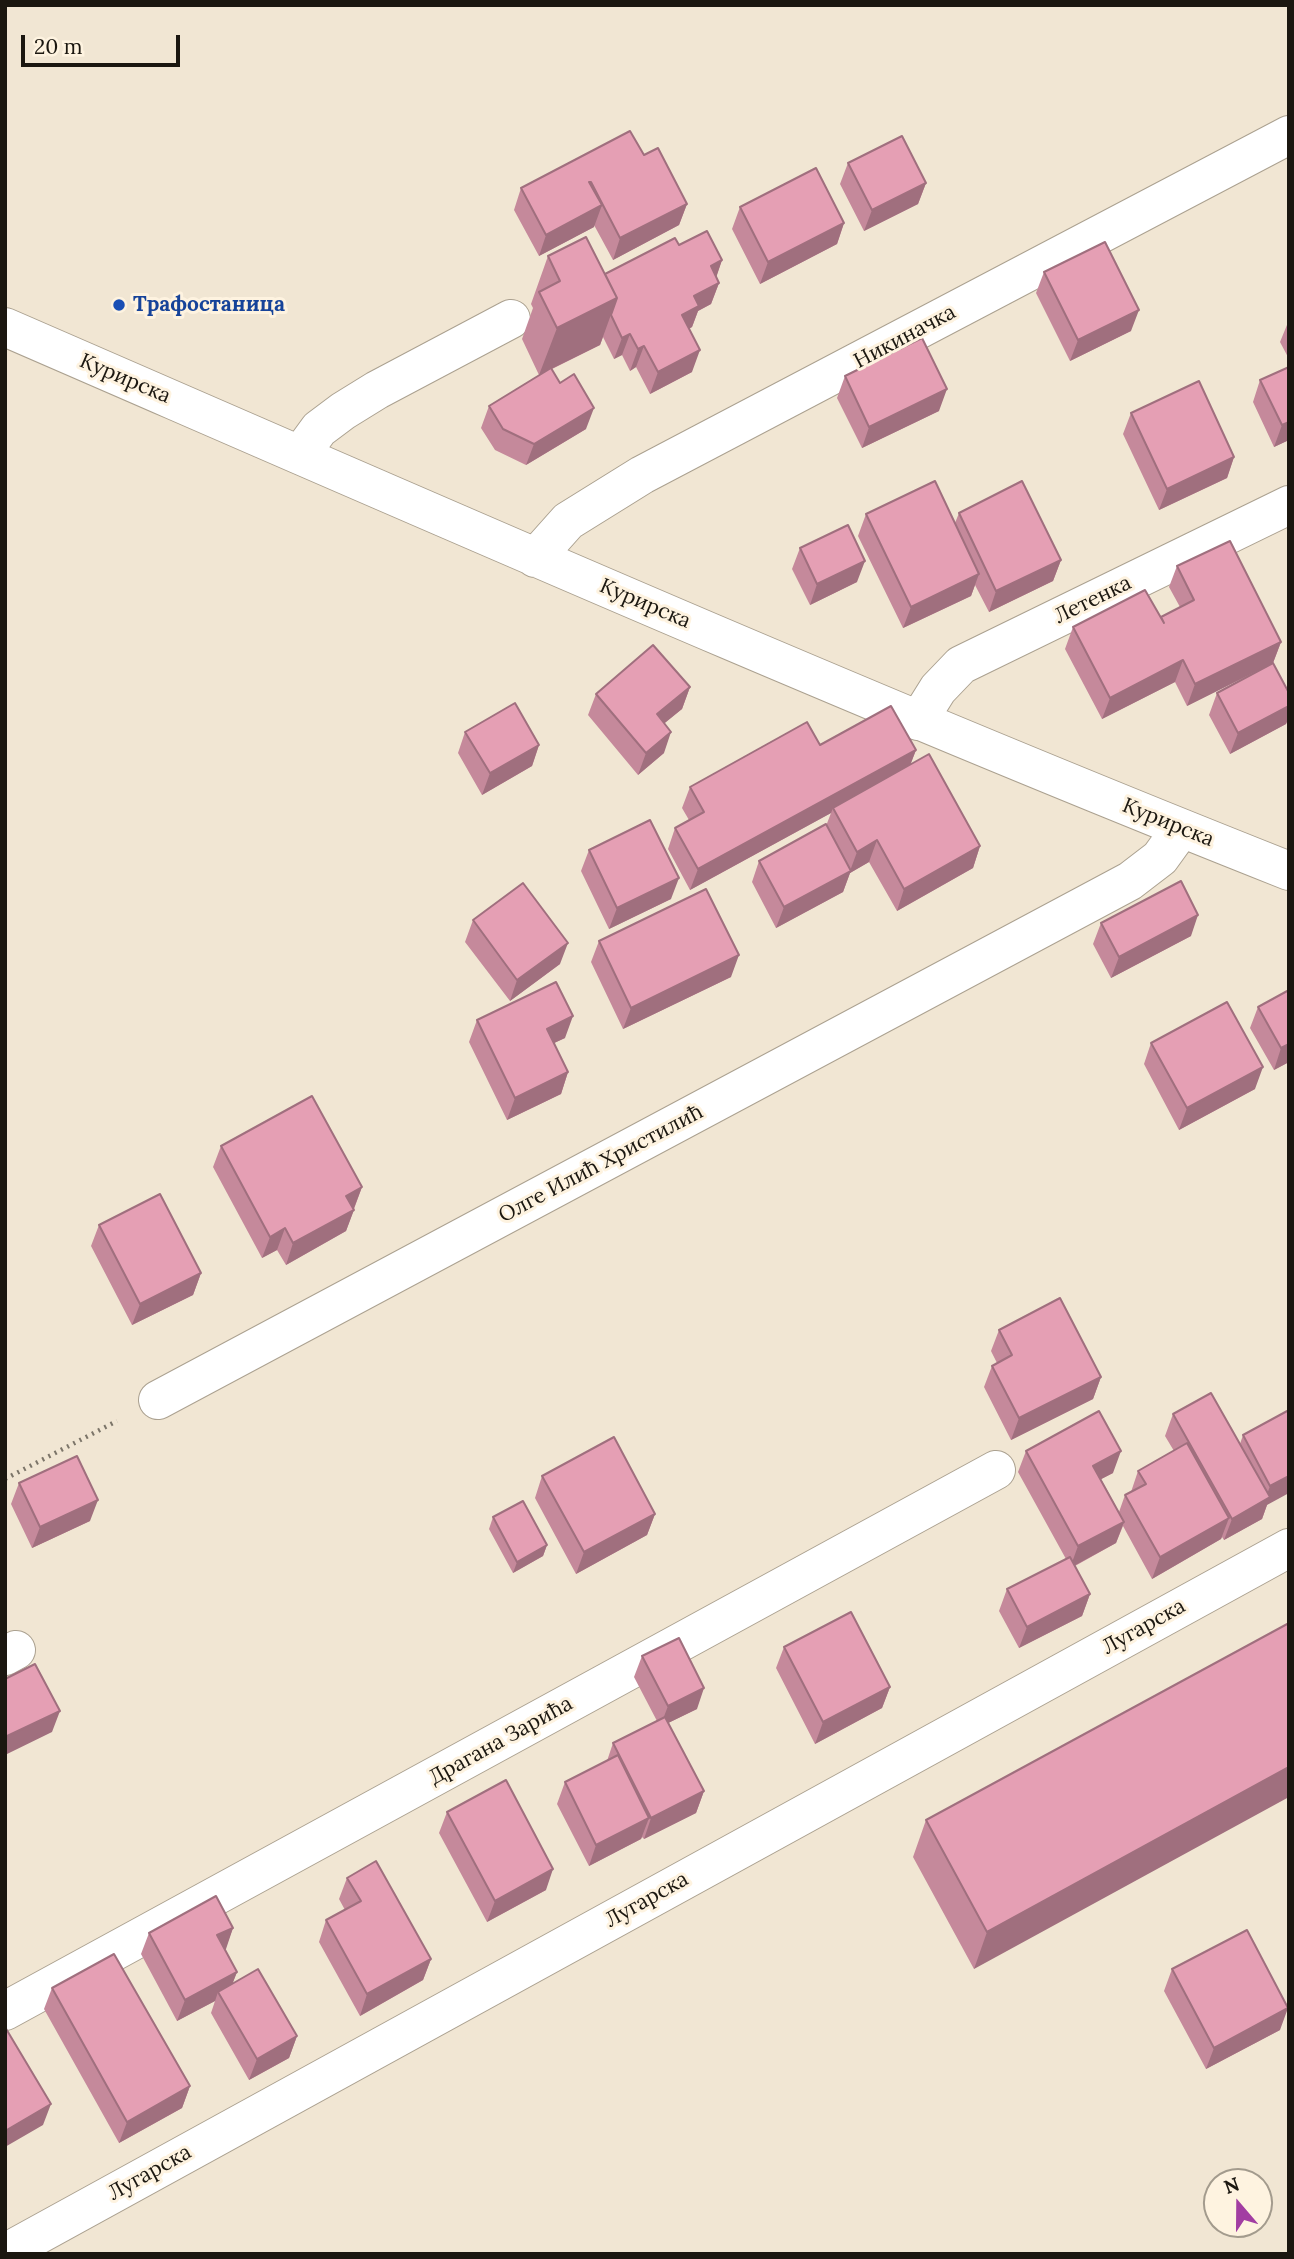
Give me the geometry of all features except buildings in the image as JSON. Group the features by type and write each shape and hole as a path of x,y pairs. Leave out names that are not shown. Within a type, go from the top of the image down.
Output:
{"street":[{"name":"Никиначка","path":"535,558 568,521 642,475 1289,135"},
{"path":"300,455 319,429 343,411 511,319"},
{"name":"Курирска","path":"5,327 918,721 1289,872"},
{"name":"Летенка","path":"918,721 939,689 961,665 1289,505"},
{"name":"Олге Илић Христилић","path":"158,1400 1130,881 1160,858 1181,829"},
{"name":"Драгана Зарића","path":"5,2011 996,1470"},
{"name":"Лугарска","path":"5,2253 1289,1548"}],"path":[{"path":"5,1479 158,1400"}],"place":[{"name":"Трафостаница","path":"119,305"}]}
